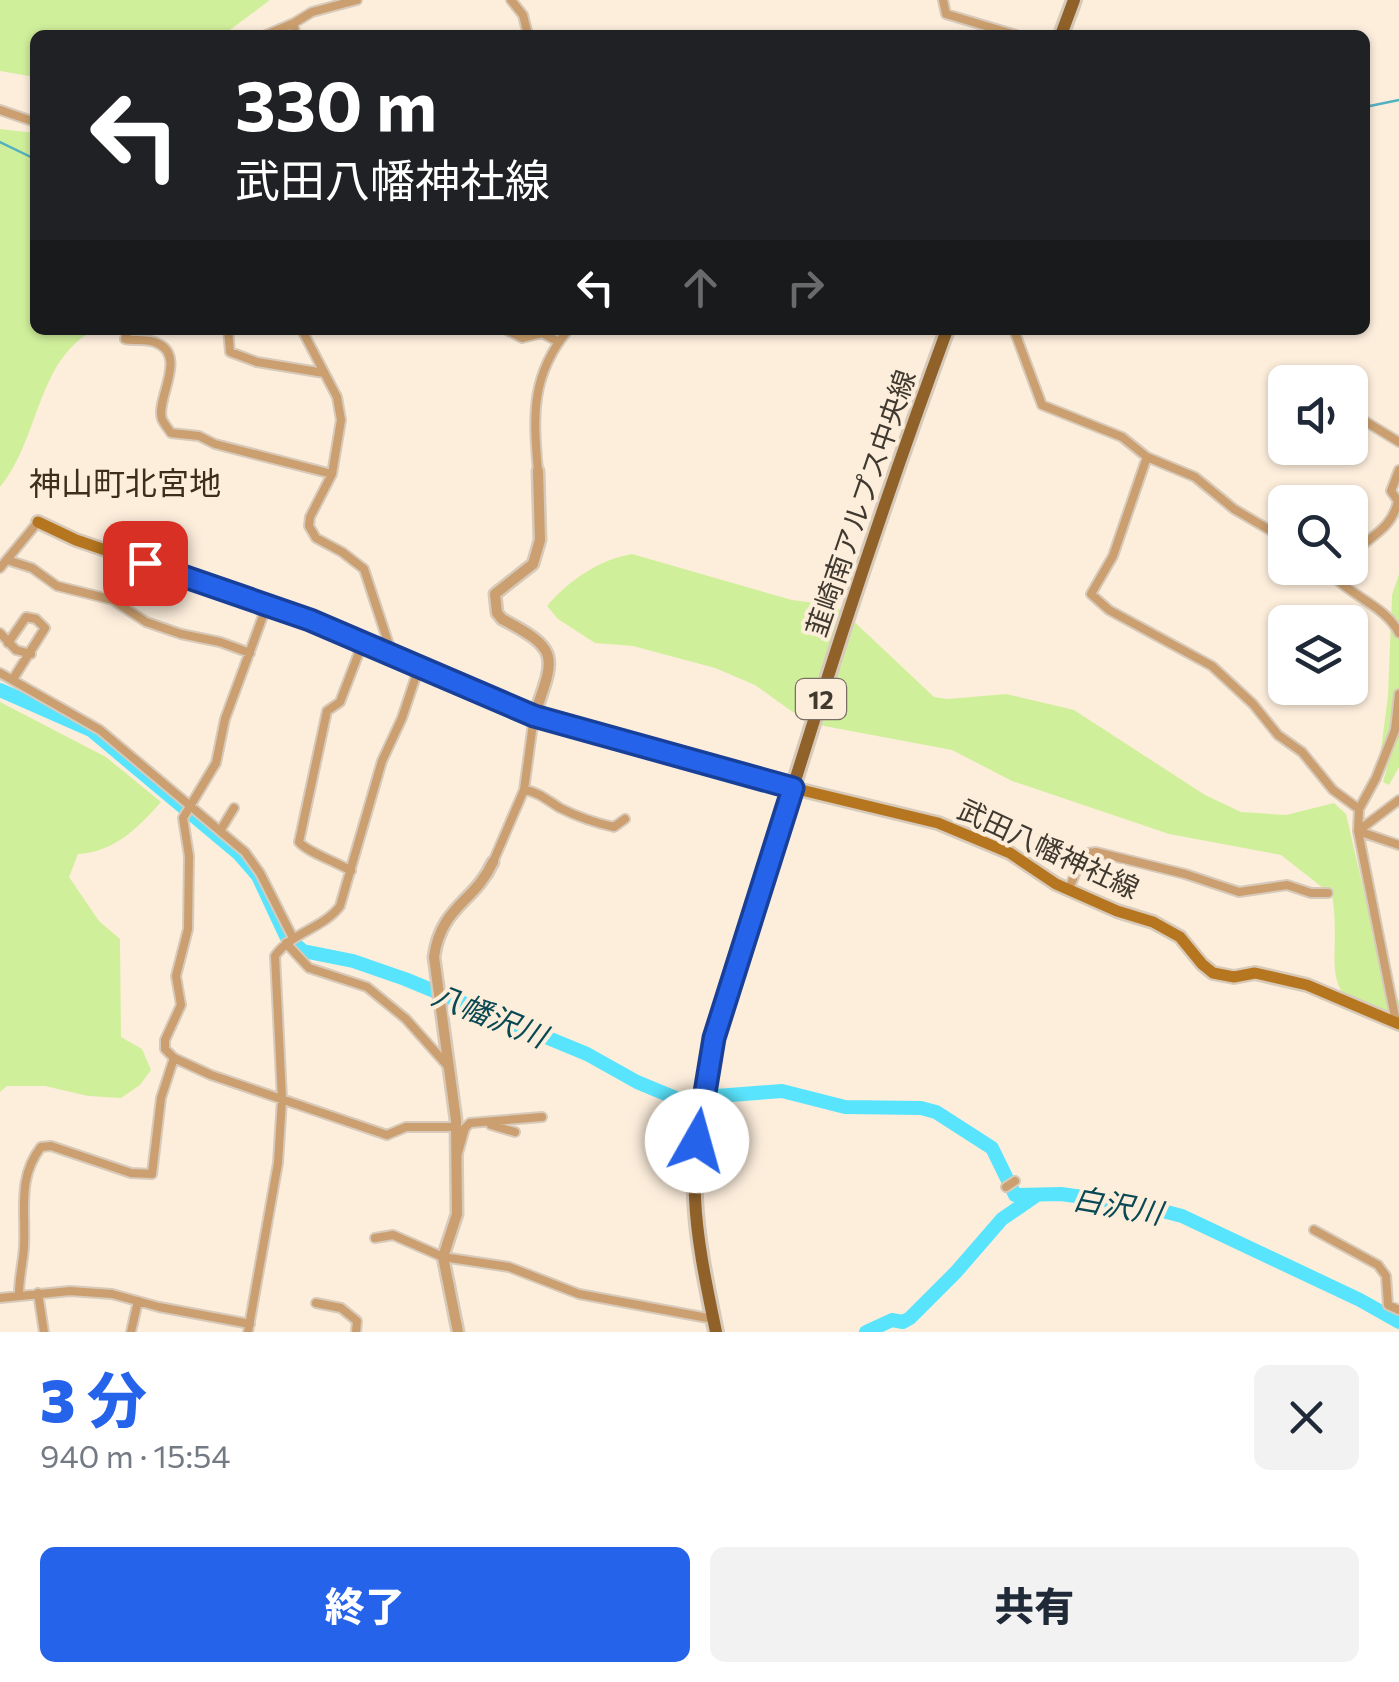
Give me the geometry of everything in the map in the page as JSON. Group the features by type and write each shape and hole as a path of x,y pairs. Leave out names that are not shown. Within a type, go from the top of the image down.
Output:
{"main road":[{"path":"1063,30 1074,0"},
{"name":"韮崎南アルプス中央線","path":"714,1326 697,1221 697,1141 706,1071 852,595 945,335"},
{"name":"武田八幡神社線","path":"38,522 76,540 268,605 363,642 534,716 938,824 1010,853 1068,890 1153,922 1180,937 1213,972 1234,977 1255,973 1308,985 1398,1023"}],"street":[{"path":"277,30 312,12 357,0"},
{"path":"511,0 524,15 527,30"},
{"path":"943,0 946,14 999,30"},
{"path":"294,22 295,30"},
{"path":"0,110 30,120"},
{"path":"126,335 125,339 162,345 168,355 170,377 162,420 170,432 199,436 226,447 332,474"},
{"path":"228,335 230,352 257,362 324,373"},
{"path":"305,335 336,397 341,420 332,474 310,516 309,526 316,538 364,568 392,654"},
{"path":"546,335 559,342"},
{"path":"458,1332 444,1257 457,1214 458,1153 434,957 440,931 456,906 482,883 494,862 524,790 534,716 550,666 549,653 540,642 497,613 495,594 533,564 540,540 535,432 542,371 564,335"},
{"path":"1016,335 1042,406 1122,437 1147,456 1195,477 1234,509 1268,529"},
{"path":"1368,423 1399,442"},
{"path":"1147,456 1113,556 1092,594 1109,610 1212,666 1254,704 1278,734 1302,752 1332,790 1359,809"},
{"path":"1368,542 1386,528 1396,508 1398,501 1391,491 1399,470"},
{"path":"0,568 38,522"},
{"path":"7,560 32,568 57,586 112,600 146,622 250,654"},
{"path":"1343,585 1393,622 1399,632"},
{"path":"268,605 225,719 216,763 189,810 188,929 176,976 181,1005 165,1040 165,1049 174,1058 211,1075 387,1135 406,1128 456,1127"},
{"path":"8,643 26,617 36,619 46,628 13,679"},
{"path":"0,633 16,650 31,654"},
{"path":"352,871 299,842 327,711 340,702 363,642"},
{"path":"0,1298 38,1293 101,1293 249,1328 276,1184 282,1099 276,956 289,941 334,914 340,906 382,761 419,667"},
{"path":"0,673 100,730 189,810 244,852 260,874 289,941 309,968 367,987 406,1018 446,1064"},
{"path":"1398,1023 1361,860 1358,830 1359,809 1395,730 1399,694"},
{"path":"524,790 538,792 564,810 606,825 614,827 625,818"},
{"path":"1358,830 1399,800"},
{"path":"220,831 234,808"},
{"path":"1358,830 1399,845"},
{"path":"1068,890 1081,859 1088,852 1096,852 1239,892 1287,885 1310,894 1328,894"},
{"path":"19,1294 24,1189 31,1160 41,1147 51,1146 130,1173 152,1174 160,1098 174,1058"},
{"path":"458,1153 470,1123 542,1117"},
{"path":"482,1122 515,1132"},
{"path":"1006,1187 1015,1181"},
{"path":"1314,1230 1378,1265 1386,1276 1388,1304 1399,1310"},
{"path":"375,1238 393,1235 444,1257 509,1267 579,1294 714,1326"},
{"path":"38,1293 44,1332"},
{"path":"131,1332 138,1300"},
{"path":"316,1304 342,1308 357,1321 356,1332"}],"green space":[{"path":"0,0 270,0 230,30 30,30 30,76 0,71"},
{"path":"0,129 30,132 30,335 87,335 60,361 13,468 0,487"},
{"path":"632,554 792,600 832,605 934,697 1006,694 1074,710 1205,795 1241,812 1286,815 1334,803 1346,814 1368,909 1399,1002 1399,1025 1370,1014 1352,1003 1341,990 1334,960 1332,895 1281,855 1169,834 1012,781 952,750 808,723 755,685 715,668 633,646 595,643 558,619 547,606 585,572"},
{"path":"1399,574 1399,767 1389,785 1383,782 1389,760 1381,749 1388,696 1392,595"},
{"path":"0,702 106,757 161,802 114,844 78,854 69,877 99,921 120,939 121,1037 142,1049 151,1070 140,1085 121,1098 88,1096 45,1086 7,1086 0,1092"}],"waterway":[{"path":"1370,106 1399,100"},
{"path":"0,142 30,157"},
{"name":"八幡沢川","path":"0,690 91,730 239,854 258,876 286,936 303,951 353,961 405,979 587,1054 678,1099 782,1091 845,1107 921,1108 936,1112 992,1148 1015,1195 1061,1194 1140,1205 1182,1216 1399,1322"},
{"name":"白沢川","path":"866,1332 892,1320 903,1322 910,1318 1002,1219 1037,1195"}],"district":[{"name":"神山町北宮地","path":"125,482"}],"route":[{"path":"145,563 310,620 534,716 793,788 714,1038 697,1141"}]}
